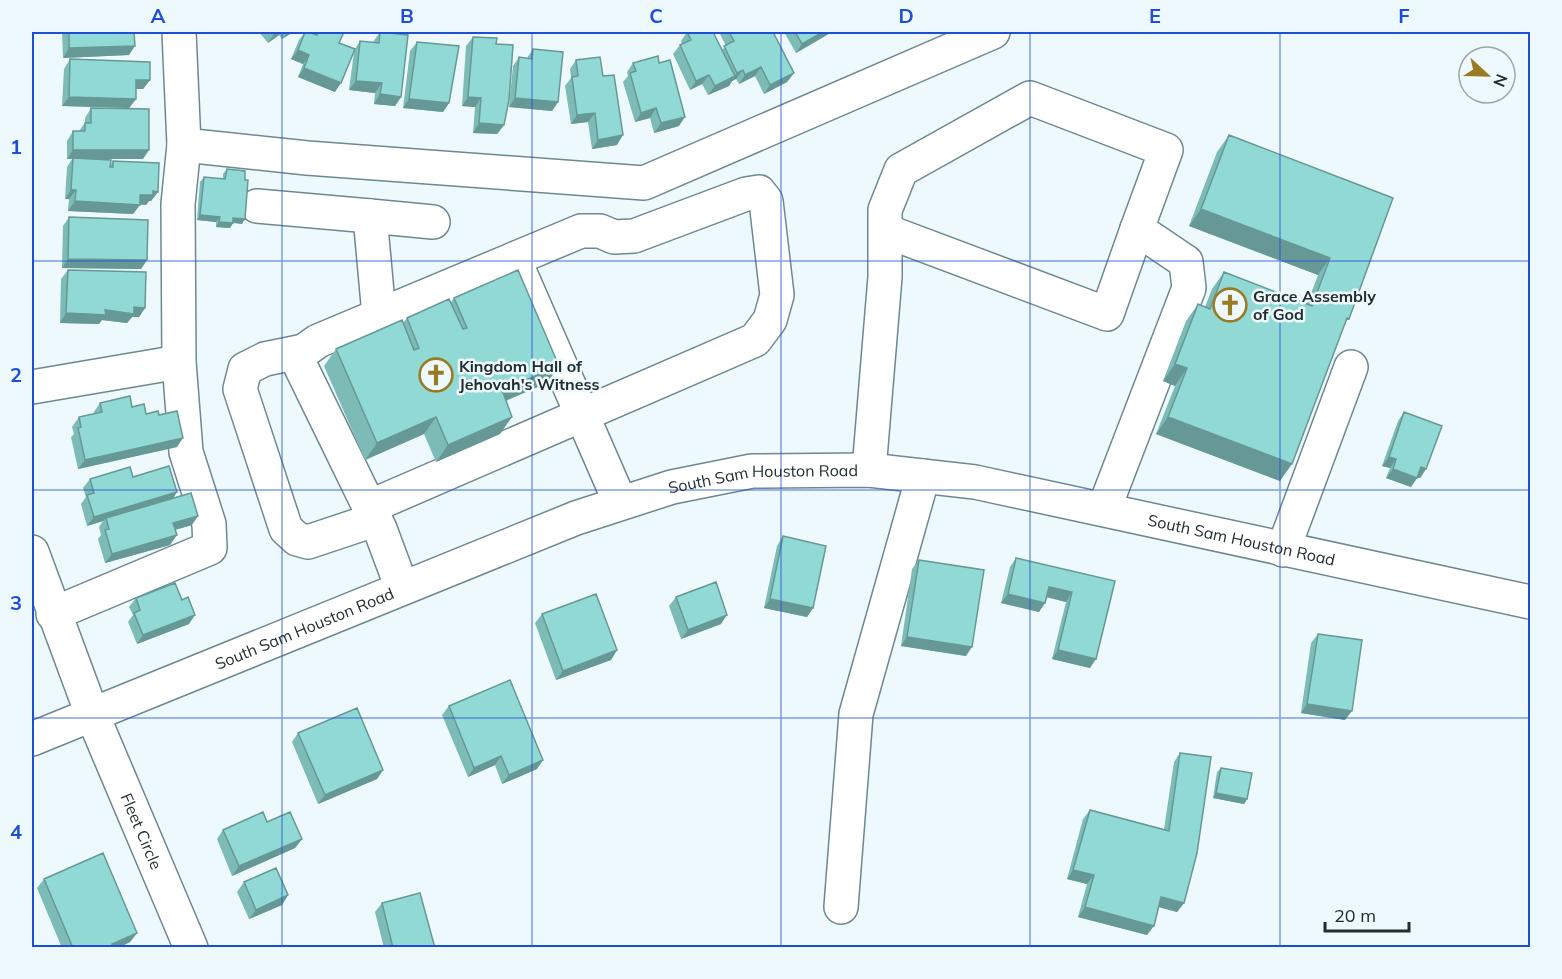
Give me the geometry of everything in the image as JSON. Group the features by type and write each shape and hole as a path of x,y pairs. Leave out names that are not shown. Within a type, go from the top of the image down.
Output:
{"street":[{"path":"53,614 210,548 209,524 186,452 179,362 178,204 184,145 179,32"},
{"path":"184,145 307,158 644,183 993,32"},
{"path":"869,470 877,385 886,231 885,210 901,170 1030,98 1166,150 1107,314 886,231"},
{"path":"759,192 766,201 777,295 770,320 755,339 308,542 297,538 286,529 240,389 245,369 265,359 304,351 318,341 379,315 581,231 600,231 614,237 634,236 746,194 759,192"},
{"path":"257,206 433,222"},
{"path":"370,216 379,315"},
{"path":"1104,509 1189,288 1186,262 1137,229"},
{"path":"514,259 620,502"},
{"path":"304,351 299,363 372,513 402,588"},
{"path":"32,387 179,362"},
{"path":"1283,550 1351,367"},
{"name":"South Sam Houston Road","path":"32,739 620,502 672,487 752,471 869,470 975,482 1530,602"},
{"path":"841,908 856,714 923,476"},
{"name":"Fleet Circle","path":"32,552 53,614 92,714 191,948"}],"building":[{"path":"69,32 134,32 135,46 69,48"},
{"path":"305,32 317,35 318,32 344,32 339,43 355,49 341,83 304,68 309,55 298,50"},
{"path":"380,32 408,35 401,97 380,94 382,83 356,81 360,41 379,43"},
{"path":"687,32 713,32 735,76 715,86 709,75 696,81 680,45 691,40"},
{"path":"729,32 773,32 794,73 770,85 761,67 745,75 743,70 737,73 724,46 734,41"},
{"path":"795,32 823,32 802,44"},
{"path":"473,37 497,38 496,44 513,45 509,100 504,125 479,123 481,98 468,97"},
{"path":"417,42 459,46 449,103 409,99"},
{"path":"533,49 563,52 558,102 515,98 519,57 532,59"},
{"path":"658,56 659,63 670,60 685,117 661,123 656,108 641,113 630,73 636,71 633,63"},
{"path":"600,57 603,76 614,75 623,135 598,140 595,113 577,115 572,77 578,76 576,60"},
{"path":"70,59 150,62 150,80 136,80 136,99 69,97"},
{"path":"91,108 149,109 149,150 73,150 73,131 85,131 85,123 91,123"},
{"name":"Grace Assembly of God","path":"1229,135 1393,198 1349,319 1347,318 1292,464 1168,417 1187,368 1175,364 1198,304 1210,309 1224,272 1312,306 1330,258 1201,209"},
{"path":"73,158 111,160 110,167 113,167 113,161 159,163 158,192 153,191 153,195 140,195 140,205 75,201 76,190 71,190"},
{"path":"227,169 245,171 245,180 248,180 245,219 233,218 233,223 219,222 220,217 200,215 204,177 225,179"},
{"path":"69,217 148,220 147,260 68,259"},
{"path":"68,270 146,272 145,308 134,307 134,314 105,310 106,315 66,313"},
{"name":"Kingdom Hall of Jehovah's Witness","path":"518,270 559,366 502,390 512,417 448,445 436,417 377,443 336,349 402,320 414,350 419,348 407,318 449,299 463,329 467,328 454,298"},
{"path":"130,396 132,407 144,404 146,414 158,411 159,415 177,411 183,438 85,460 78,428 81,427 79,417 102,412 100,403"},
{"path":"1404,412 1442,426 1426,469 1421,467 1417,478 1393,469 1396,459 1389,457"},
{"path":"169,466 177,492 94,517 87,495 94,493 90,479 130,467 133,477"},
{"path":"191,493 198,516 173,523 177,535 112,554 105,530 109,529 106,518"},
{"path":"783,536 826,546 813,608 770,599"},
{"path":"1016,558 1115,581 1096,659 1058,650 1072,592 1049,587 1045,603 1008,594"},
{"path":"919,560 984,570 972,647 907,637"},
{"path":"716,582 727,615 688,630 676,597"},
{"path":"175,583 182,600 188,597 195,615 143,635 134,613 140,610 136,598"},
{"path":"596,594 617,650 563,671 542,614"},
{"path":"1318,634 1362,640 1352,711 1307,704"},
{"path":"510,680 543,760 509,775 501,756 474,768 449,706"},
{"path":"357,708 383,770 325,795 298,733"},
{"path":"1180,753 1211,757 1197,853 1184,903 1161,897 1154,926 1085,907 1094,875 1073,870 1090,810 1169,831"},
{"path":"1221,768 1252,773 1247,799 1216,793"},
{"path":"263,812 267,822 290,812 302,839 239,866 223,830"},
{"path":"103,853 137,933 112,944 114,948 73,948 44,879"},
{"path":"276,868 288,895 256,910 244,882"},
{"path":"420,893 435,948 393,948 382,903"}],"place":[{"name":"Grace Assembly of God","path":"1230,305"},
{"name":"Kingdom Hall of Jehovah's Witness","path":"436,375"}]}
